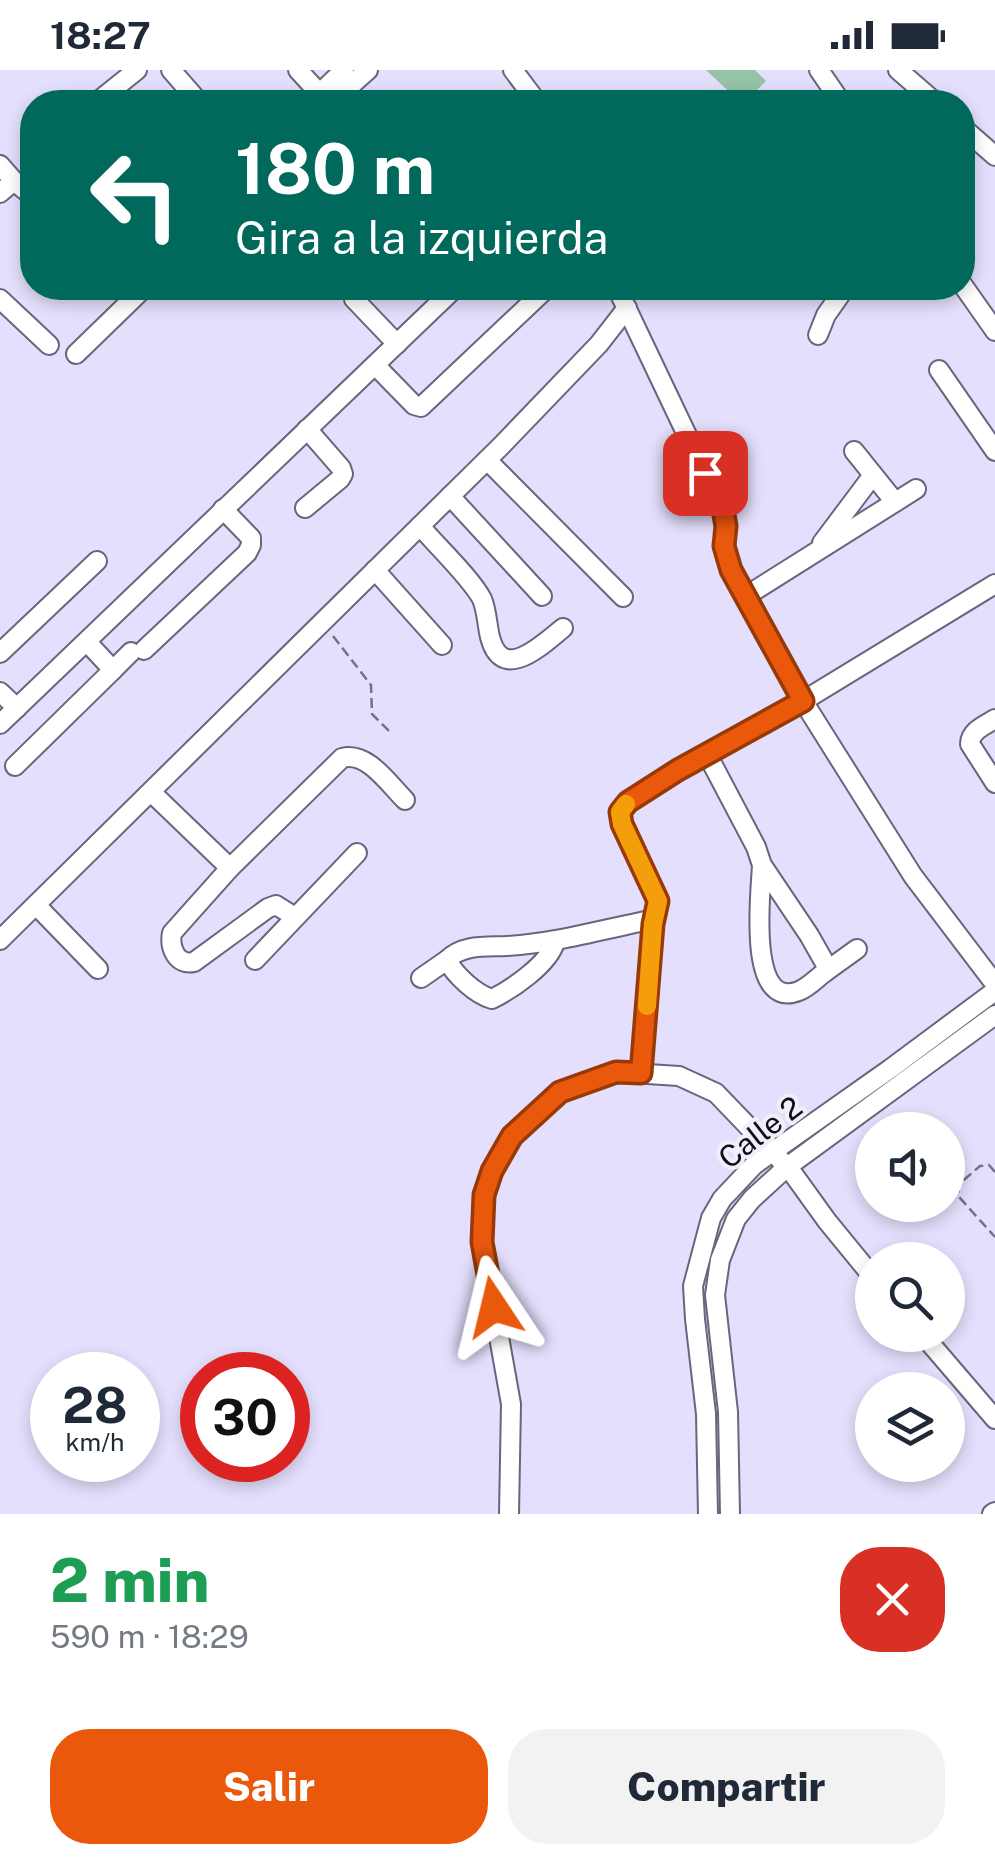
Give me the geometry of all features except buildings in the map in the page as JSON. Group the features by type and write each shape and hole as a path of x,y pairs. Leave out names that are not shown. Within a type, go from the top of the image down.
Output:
{"street":[{"path":"112,90 136,70"},
{"path":"170,70 188,90"},
{"path":"298,70 313,90"},
{"path":"329,90 344,70"},
{"path":"337,90 368,70"},
{"path":"898,70 921,90"},
{"path":"0,165 7,187"},
{"path":"0,299 49,345"},
{"path":"76,354 132,300"},
{"path":"355,300 397,344"},
{"path":"0,724 443,300"},
{"path":"375,365 414,405 421,407 534,300"},
{"path":"622,300 722,504 724,546 731,570 803,701 913,876 995,988"},
{"path":"818,335 837,300"},
{"path":"988,305 995,331"},
{"path":"0,940 487,460 599,344 626,308"},
{"path":"939,370 995,451"},
{"path":"305,508 342,474 307,429"},
{"path":"854,451 895,502"},
{"path":"487,460 623,597"},
{"path":"816,552 873,475"},
{"path":"746,596 916,489"},
{"path":"450,496 542,596"},
{"path":"15,766 113,670 248,553 251,538 223,508"},
{"path":"420,526 480,596 494,648 502,658 515,660 532,652 563,628"},
{"path":"0,653 96,561"},
{"path":"375,570 442,645"},
{"path":"641,1073 658,901 620,812 628,802 706,754 803,701 995,584"},
{"path":"87,642 113,670"},
{"path":"0,692 16,708"},
{"path":"995,719 974,732 970,744 995,783"},
{"path":"706,754 762,865 822,957 825,972"},
{"path":"295,918 276,905 268,908 189,964 181,961 171,945 172,933 230,868 342,758 362,758 405,800"},
{"path":"151,792 230,868"},
{"path":"255,960 356,854"},
{"path":"762,865 760,952 764,972 774,986 782,992 794,993 857,950"},
{"path":"760,905 770,897 784,898"},
{"path":"36,906 98,968"},
{"path":"421,978 451,955 472,948 554,942 654,919"},
{"path":"447,960 492,1006 492,999 524,978 552,951 554,942"},
{"name":"Calle 2","path":"708,1514 706,1414 693,1286 712,1218 722,1199 772,1150 846,1101 995,988"},
{"path":"730,1514 728,1412 715,1295 720,1260 736,1219 787,1167 995,1015"},
{"path":"509,1514 511,1404 482,1242 484,1195 492,1171 512,1136 560,1092 616,1072 680,1076 716,1093 787,1167 855,1256"},
{"path":"938,1352 995,1419"}],"path":[{"path":"322,623 371,686 372,714 388,731"},
{"path":"995,1172 989,1165 980,1166 958,1185 957,1191 995,1237"}],"green space":[{"path":"706,70 755,70 766,81 757,90 727,90"}],"slow traffic":[{"path":"626,804 620,812 622,824 658,901 647,1006"}],"route":[{"path":"494,1307 482,1242 484,1195 492,1171 512,1136 560,1092 616,1072 641,1073 658,901 620,812 628,802 678,770 803,701 731,570 724,546 722,504 705,473"}]}
